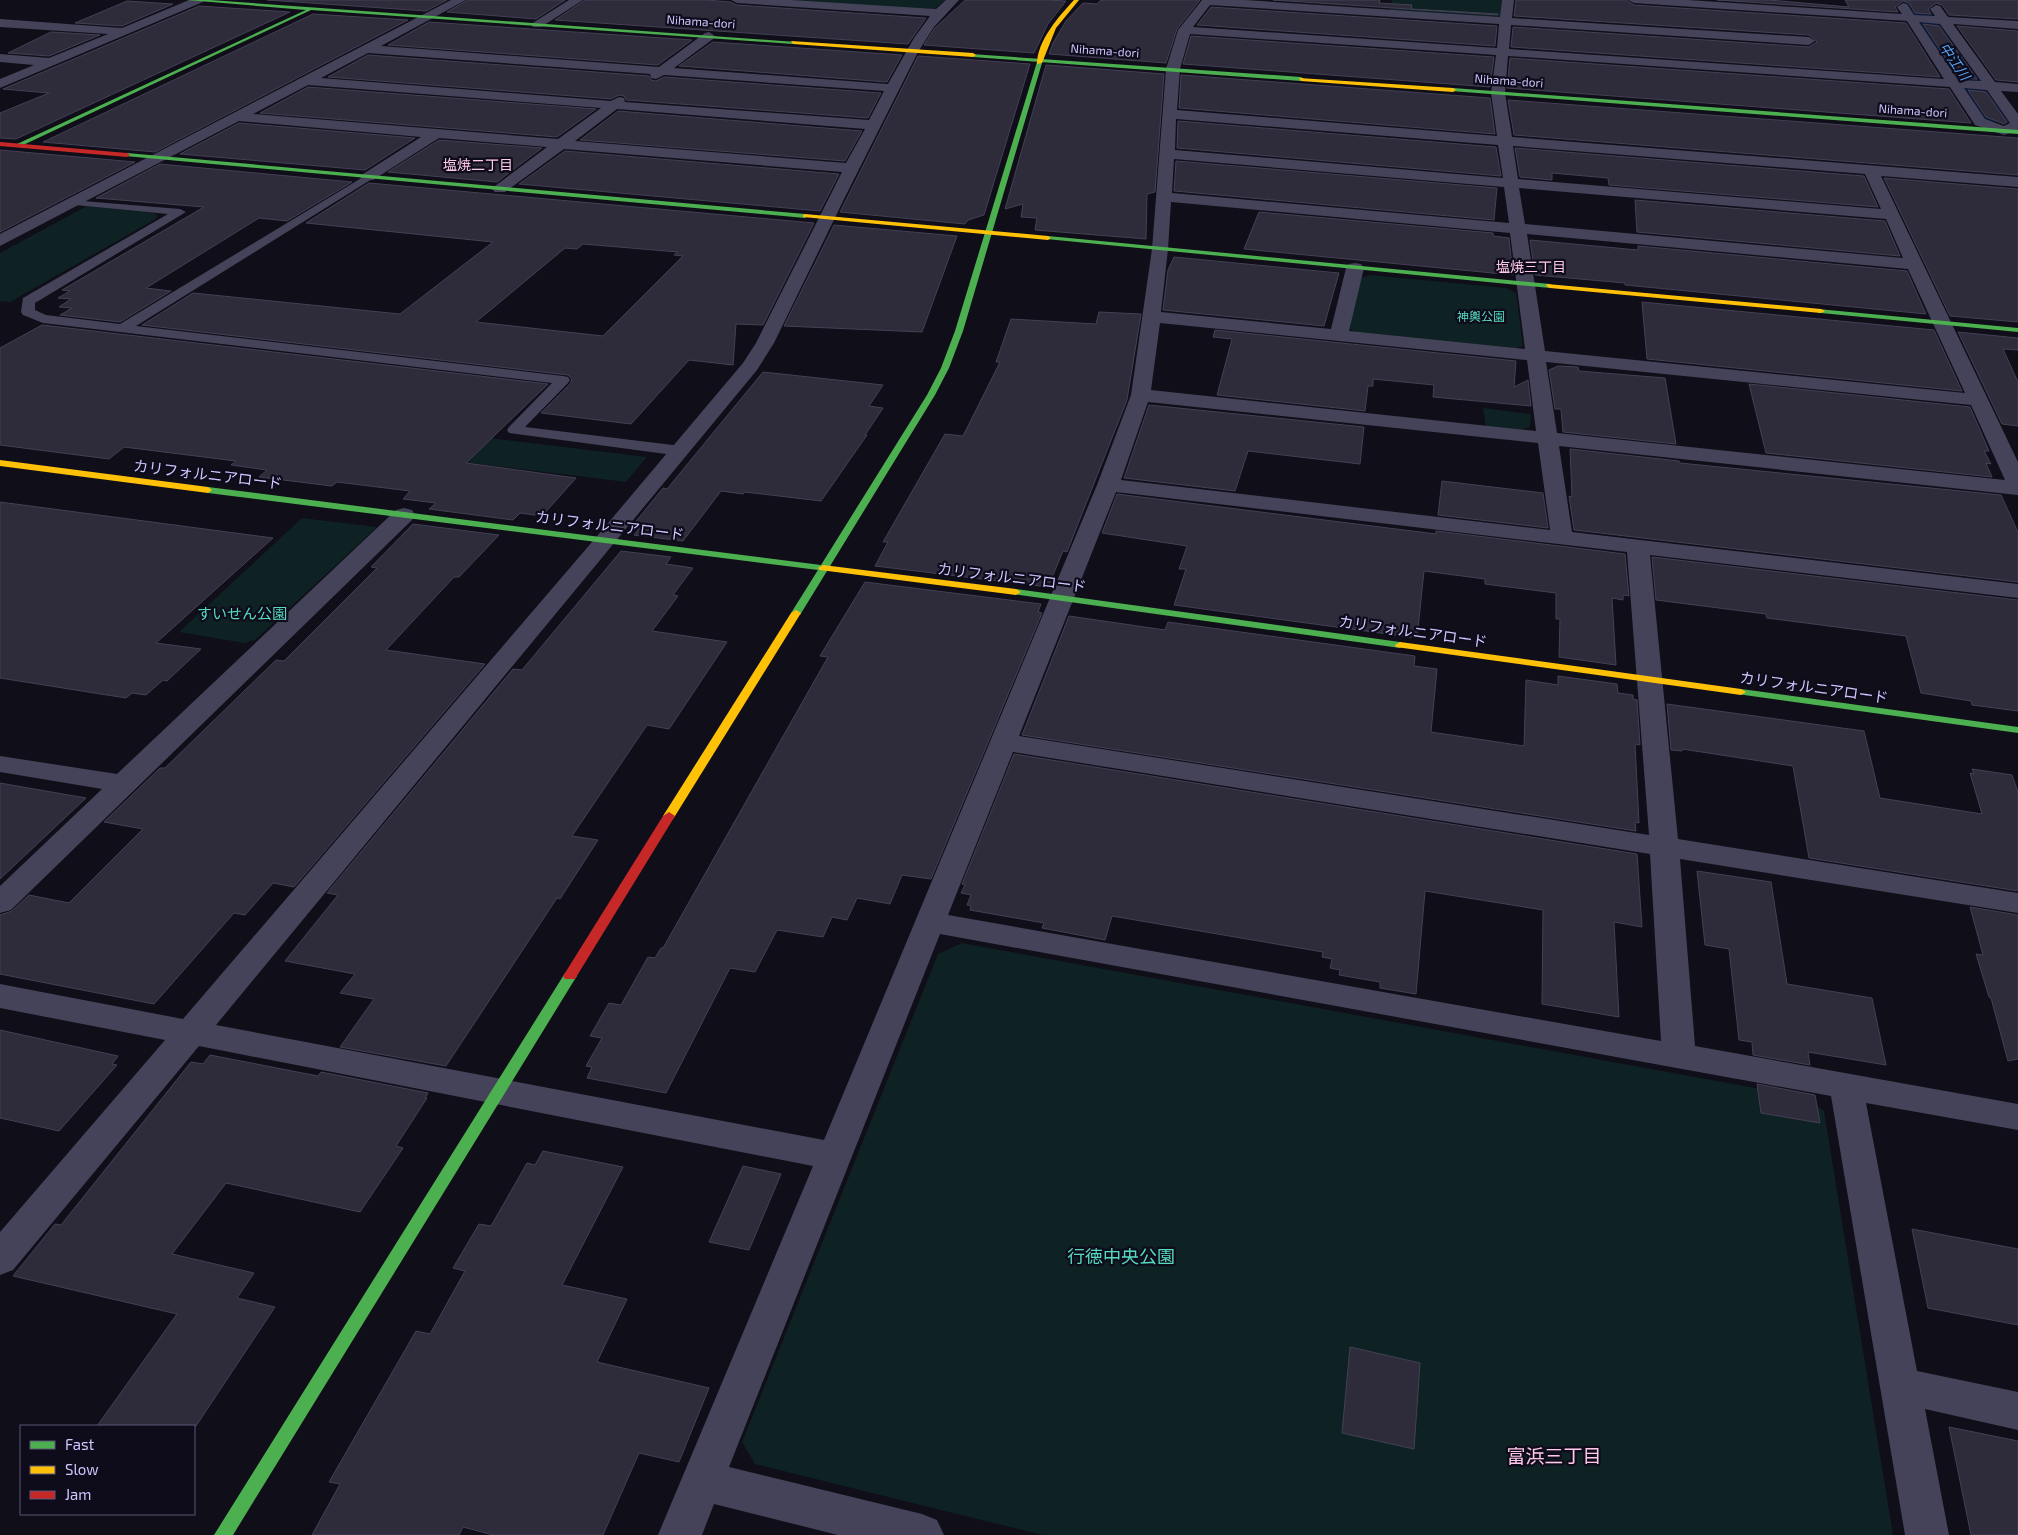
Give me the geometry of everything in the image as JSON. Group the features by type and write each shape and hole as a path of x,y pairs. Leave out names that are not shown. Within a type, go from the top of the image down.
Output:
{"street":[{"name":"Nihama-dori","path":"189,0 1040,59 2011,131"},
{"path":"0,84 198,0"},
{"path":"0,154 330,0"},
{"path":"0,241 460,0"},
{"path":"537,24 577,0"},
{"path":"738,0 938,13"},
{"path":"0,1260 606,540 750,366 765,343 850,168 894,88 912,50 938,13 953,0"},
{"path":"223,1535 912,427 945,368 959,331 990,233 1040,59 1052,27 1077,0"},
{"path":"680,1535 1108,485 1141,396 1153,317 1160,248 1173,69 1184,30 1207,0 1505,21 1813,50"},
{"path":"1383,12 1388,0"},
{"path":"1508,0 1498,93 1562,538"},
{"path":"1634,0 1792,5 1913,18 2018,24"},
{"path":"1898,0 1913,18 1980,122 2011,131"},
{"path":"1929,0 1940,20 2018,125 2011,131"},
{"path":"1792,5 1825,75"},
{"path":"0,23 124,32"},
{"path":"1184,30 2018,88"},
{"path":"645,82 709,36"},
{"path":"366,49 894,88"},
{"path":"0,58 52,62"},
{"path":"305,81 874,125"},
{"path":"500,189 630,94"},
{"path":"1170,114 2018,182"},
{"path":"237,117 850,168"},
{"path":"2011,131 2014,144"},
{"path":"368,177 437,133"},
{"path":"0,144 1160,248 2018,330"},
{"path":"1167,154 1892,215"},
{"path":"1871,171 2018,486"},
{"path":"1164,197 1915,264"},
{"path":"1339,336 1354,268"},
{"path":"1153,317 1978,400"},
{"path":"1141,396 2018,486"},
{"name":"カリフォルニアロード","path":"0,462 1061,598 2018,730"},
{"path":"1108,485 2018,591"},
{"path":"0,903 404,515"},
{"path":"1638,547 1664,846 1679,1056"},
{"path":"1003,742 2018,903"},
{"path":"0,764 124,784"},
{"path":"930,922 2018,1117"},
{"path":"0,996 836,1156"},
{"path":"1846,1086 1927,1535"},
{"path":"1901,1386 2018,1411"},
{"path":"702,1481 922,1535"}],"lane":[{"path":"123,328 368,177"},
{"path":"75,202 180,212 28,301 28,312 43,319 563,380 514,430 680,451"}],"green space":[{"path":"767,0 946,0 934,9"},
{"path":"1392,0 1502,0 1500,17 1389,10"},
{"path":"87,206 154,213 158,216 10,302 0,301 0,253"},
{"name":"神輿公園","path":"1370,275 1506,288 1516,293 1523,346 1513,349 1357,333 1349,329 1361,278"},
{"path":"0,379 647,457 626,482 0,405"},
{"path":"1483,408 1531,414 1530,427 1518,431 1486,427"},
{"name":"すいせん公園","path":"302,518 377,527 255,640 244,643 179,632"},
{"name":"行徳中央公園","path":"962,943 1804,1097 1824,1111 1893,1535 1042,1535 755,1464 742,1442 938,954"}],"water":[{"name":"中江川","path":"1904,0 1922,0 2010,123 1986,121"}],"building":[{"path":"267,0 447,0 426,11"},
{"path":"468,0 565,0 536,19 447,12"},
{"path":"585,0 707,0 730,2 737,5 926,18 908,44 555,20"},
{"path":"965,0 1066,1 1048,24 1034,53 924,45 935,28"},
{"path":"1101,0 1200,0 1177,29 1166,63 1049,54 1066,21 1083,3 1097,4"},
{"path":"1273,0 1380,0 1379,3 1412,5 1411,9 1498,15"},
{"path":"1516,0 1626,0 1634,5 1906,23 1940,77 1511,47 1513,27 1809,47 1817,42 1809,35 1514,16"},
{"path":"1717,0 1769,0 1849,7 1845,0 2018,0 2018,19 1949,15 1942,5 1936,3 1928,9 1931,14 1915,13 1909,3 1903,1 1895,7 1898,12"},
{"path":"127,1 173,4 122,26 75,23"},
{"path":"199,6 290,12 16,139 0,138 0,113 49,93 3,89"},
{"path":"1211,7 1497,26 1495,46 1197,25"},
{"path":"313,14 408,20 155,152 43,142"},
{"path":"429,22 692,40 658,65 388,45"},
{"path":"1923,24 1939,26 1977,79 1959,78"},
{"path":"1957,26 2018,31 2018,82 1996,80"},
{"path":"51,32 100,35 49,56 8,53"},
{"path":"1191,36 1494,57 1490,87 1183,64"},
{"path":"713,42 902,55 887,82 679,66"},
{"path":"368,55 649,76 651,80 656,81 664,77 881,93 868,118 626,100 624,96 619,95 611,99 328,77"},
{"path":"918,56 1030,64 984,215 968,220 965,224 840,212"},
{"path":"1510,58 1949,89 1971,123 1507,88"},
{"path":"1046,65 1164,74 1155,192 1147,194 1146,239 1035,230 1037,218 1021,217 1023,204 1005,209"},
{"path":"1181,75 1490,98 1495,134 1179,108"},
{"path":"308,87 596,109 557,137 260,113"},
{"path":"1968,90 1986,92 2007,122 2004,124 1986,117"},
{"path":"1508,100 2018,138 2018,175 1514,135"},
{"path":"618,111 862,131 845,161 580,140"},
{"path":"1178,121 1496,147 1501,176 1177,148"},
{"path":"239,123 415,138 365,170 180,154"},
{"path":"439,140 542,148 497,182 388,172"},
{"path":"1515,148 1864,176 1878,207 1609,185 1608,178 1552,173 1552,180 1520,177"},
{"path":"0,150 135,162 0,232"},
{"path":"565,151 839,174 820,211 519,184"},
{"path":"1176,161 1497,188 1494,220 1174,191"},
{"path":"160,164 352,182 287,221 259,218 146,288 171,291 120,322 60,315 72,308 59,307 71,299 58,298 70,291 62,290 204,207 96,198"},
{"path":"1884,178 2018,189 2018,322 1950,316"},
{"path":"369,183 814,223 763,325 736,324 733,365 689,360 631,424 541,413 570,384 572,379 568,375 142,325 193,293 400,314 493,242 306,223","holes":["583,244 678,252 674,255 683,256 603,336 476,322 565,248 577,249"]},
{"path":"1635,200 1885,221 1900,256 1637,232"},
{"path":"1259,212 1493,233 1493,236 1509,238 1513,275 1244,249"},
{"path":"834,225 957,236 922,332 784,326"},
{"path":"1530,240 1638,250 1638,246 1907,271 1926,314 1535,275"},
{"path":"1174,257 1339,273 1324,326 1163,310 1168,270"},
{"path":"1642,302 1934,330 1962,391 1647,359"},
{"path":"1099,312 1141,314 1127,400 1067,552 1063,551 1048,587 875,566 888,542 883,542 945,434 963,436 1000,362 996,362 1011,319 1096,324"},
{"path":"42,325 548,384 466,463 576,478 542,516 520,513 513,520 429,509 436,503 403,499 410,491 337,482 332,486 259,477 267,470 231,465 236,461 124,447 109,459 0,445 0,348"},
{"path":"1215,330 1516,361 1514,387 1528,380 1531,406 1433,397 1434,385 1373,379 1373,386 1368,386 1365,411 1217,395 1232,339 1213,337"},
{"path":"1958,332 2018,338 2018,350 2003,349 2018,382 2018,426 2002,424"},
{"path":"1558,366 1578,367 1579,371 1665,378 1676,444 1563,432 1561,409 1555,409 1549,370"},
{"path":"763,372 883,385 869,406 883,408 865,435 867,435 821,501 721,491 683,541 634,535 641,526 633,525 663,488 667,489"},
{"path":"1749,384 1970,407 1989,451 1984,451 1991,464 1986,463 1992,477 1766,453"},
{"path":"1149,405 1364,427 1360,464 1248,451 1235,491 1124,478"},
{"path":"1570,449 1679,461 1680,463 2001,495 2018,532 2018,582 1574,530 1569,496 1572,497"},
{"path":"1442,481 1543,493 1548,528 1438,515"},
{"path":"1117,494 1436,534 1436,531 1625,554 1629,596 1623,595 1623,600 1612,598 1616,665 1559,657 1560,619 1556,619 1556,593 1485,584 1485,579 1424,571 1417,638 1174,605 1186,569 1179,569 1187,546 1102,533"},
{"path":"0,502 273,538 156,643 201,649 167,681 163,680 146,695 132,693 126,698 0,678"},
{"path":"413,524 499,535 459,577 454,577 386,650 485,664 294,887 273,883 245,915 234,913 154,1004 0,974 0,915 12,911 29,895 69,903 143,829 104,822 160,768 165,768 276,660 284,661 377,568 371,567"},
{"path":"621,551 671,557 666,564 693,568 673,595 678,596 652,631 727,642 669,729 647,725 572,836 598,840 560,899 557,898 446,1066 340,1047 374,999 340,993 355,974 285,961 338,895 327,893 513,669 522,670"},
{"path":"1652,557 2018,600 2018,711 1972,705 1971,701 1921,693 1906,636 1767,618 1766,614 1656,600"},
{"path":"865,582 1041,604 1038,612 1042,613 931,879 902,875 890,904 857,898 847,920 832,917 823,937 777,930 755,972 730,968 666,1093 587,1078 592,1067 586,1066 602,1038 590,1036 609,1003 621,1005 648,957 655,958 661,948 663,948 828,657 820,656"},
{"path":"1069,616 1165,630 1168,622 1415,656 1414,666 1437,669 1431,732 1524,746 1526,680 1558,685 1558,676 1617,684 1618,693 1633,695 1633,699 1637,700 1640,745 1635,744 1639,823 1635,822 1636,831 1022,735"},
{"path":"1667,704 1864,731 1880,798 1982,814 1970,773 1974,774 1972,769 2012,775 2018,792 2018,891 1809,858 1793,766 1682,749 1682,751 1671,750"},
{"path":"1014,754 1637,854 1642,927 1614,922 1619,1017 1542,1004 1543,910 1425,891 1416,994 1380,988 1380,982 1339,975 1340,970 1330,968 1332,959 1322,957 1323,952 1112,916 1105,940 1042,928 1044,923 970,910 971,906 967,905 971,895 961,893 965,885 962,884"},
{"path":"0,783 86,798 0,879"},
{"path":"1697,871 1771,882 1787,984 1872,998 1886,1065 1808,1052 1810,1065 1753,1055 1752,1042 1739,1040 1729,949 1705,945"},
{"path":"1970,907 2018,915 2018,1059 2008,1061 1991,998 1989,997 1976,954 1983,955"},
{"path":"0,1030 118,1056 112,1064 117,1065 59,1131 0,1118"},
{"path":"210,1055 318,1076 321,1072 428,1093 425,1098 427,1098 396,1146 403,1148 360,1212 226,1183 172,1254 254,1273 237,1298 275,1307 196,1426 98,1425 177,1314 13,1276 55,1224 61,1225 191,1062 203,1064"},
{"path":"1757,1084 1815,1095 1820,1123 1761,1113"},
{"path":"543,1151 623,1167 562,1285 627,1299 597,1362 709,1388 679,1462 639,1453 603,1535 493,1535 463,1527 459,1535 312,1535 340,1484 329,1482 416,1331 430,1334 465,1271 453,1268 479,1224 491,1226 527,1163 535,1165"},
{"path":"743,1166 781,1174 749,1250 709,1242"},
{"path":"1912,1229 2018,1249 2018,1325 1928,1308"},
{"path":"1350,1347 1420,1363 1414,1449 1342,1433"},
{"path":"1949,1427 2018,1441 2018,1535 1971,1535"}],"traffic: fast":[{"path":"189,0 793,42"},
{"path":"19,145 309,10"},
{"path":"973,55 1301,79"},
{"path":"796,613 931,395 945,368 959,331 1039,63"},
{"path":"1453,90 2018,132"},
{"path":"127,155 805,216"},
{"path":"1048,238 1550,286"},
{"path":"1821,311 2018,330"},
{"path":"208,490 823,568"},
{"path":"1016,592 1400,645"},
{"path":"1741,692 2018,730"},
{"path":"223,1535 570,976"}],"traffic: slow":[{"path":"1039,63 1054,28 1077,0"},
{"path":"793,42 973,55"},
{"path":"1301,79 1453,90"},
{"path":"805,216 1048,238"},
{"path":"1550,286 1821,311"},
{"path":"0,463 208,490"},
{"path":"823,568 1016,592"},
{"path":"669,816 796,613"},
{"path":"1400,645 1741,692"}],"traffic: jam":[{"path":"0,144 127,155"},
{"path":"570,976 669,816"}],"district":[{"name":"塩焼二丁目","path":"478,164"},
{"name":"塩焼三丁目","path":"1531,266"},
{"name":"富浜三丁目","path":"1554,1455"}]}
